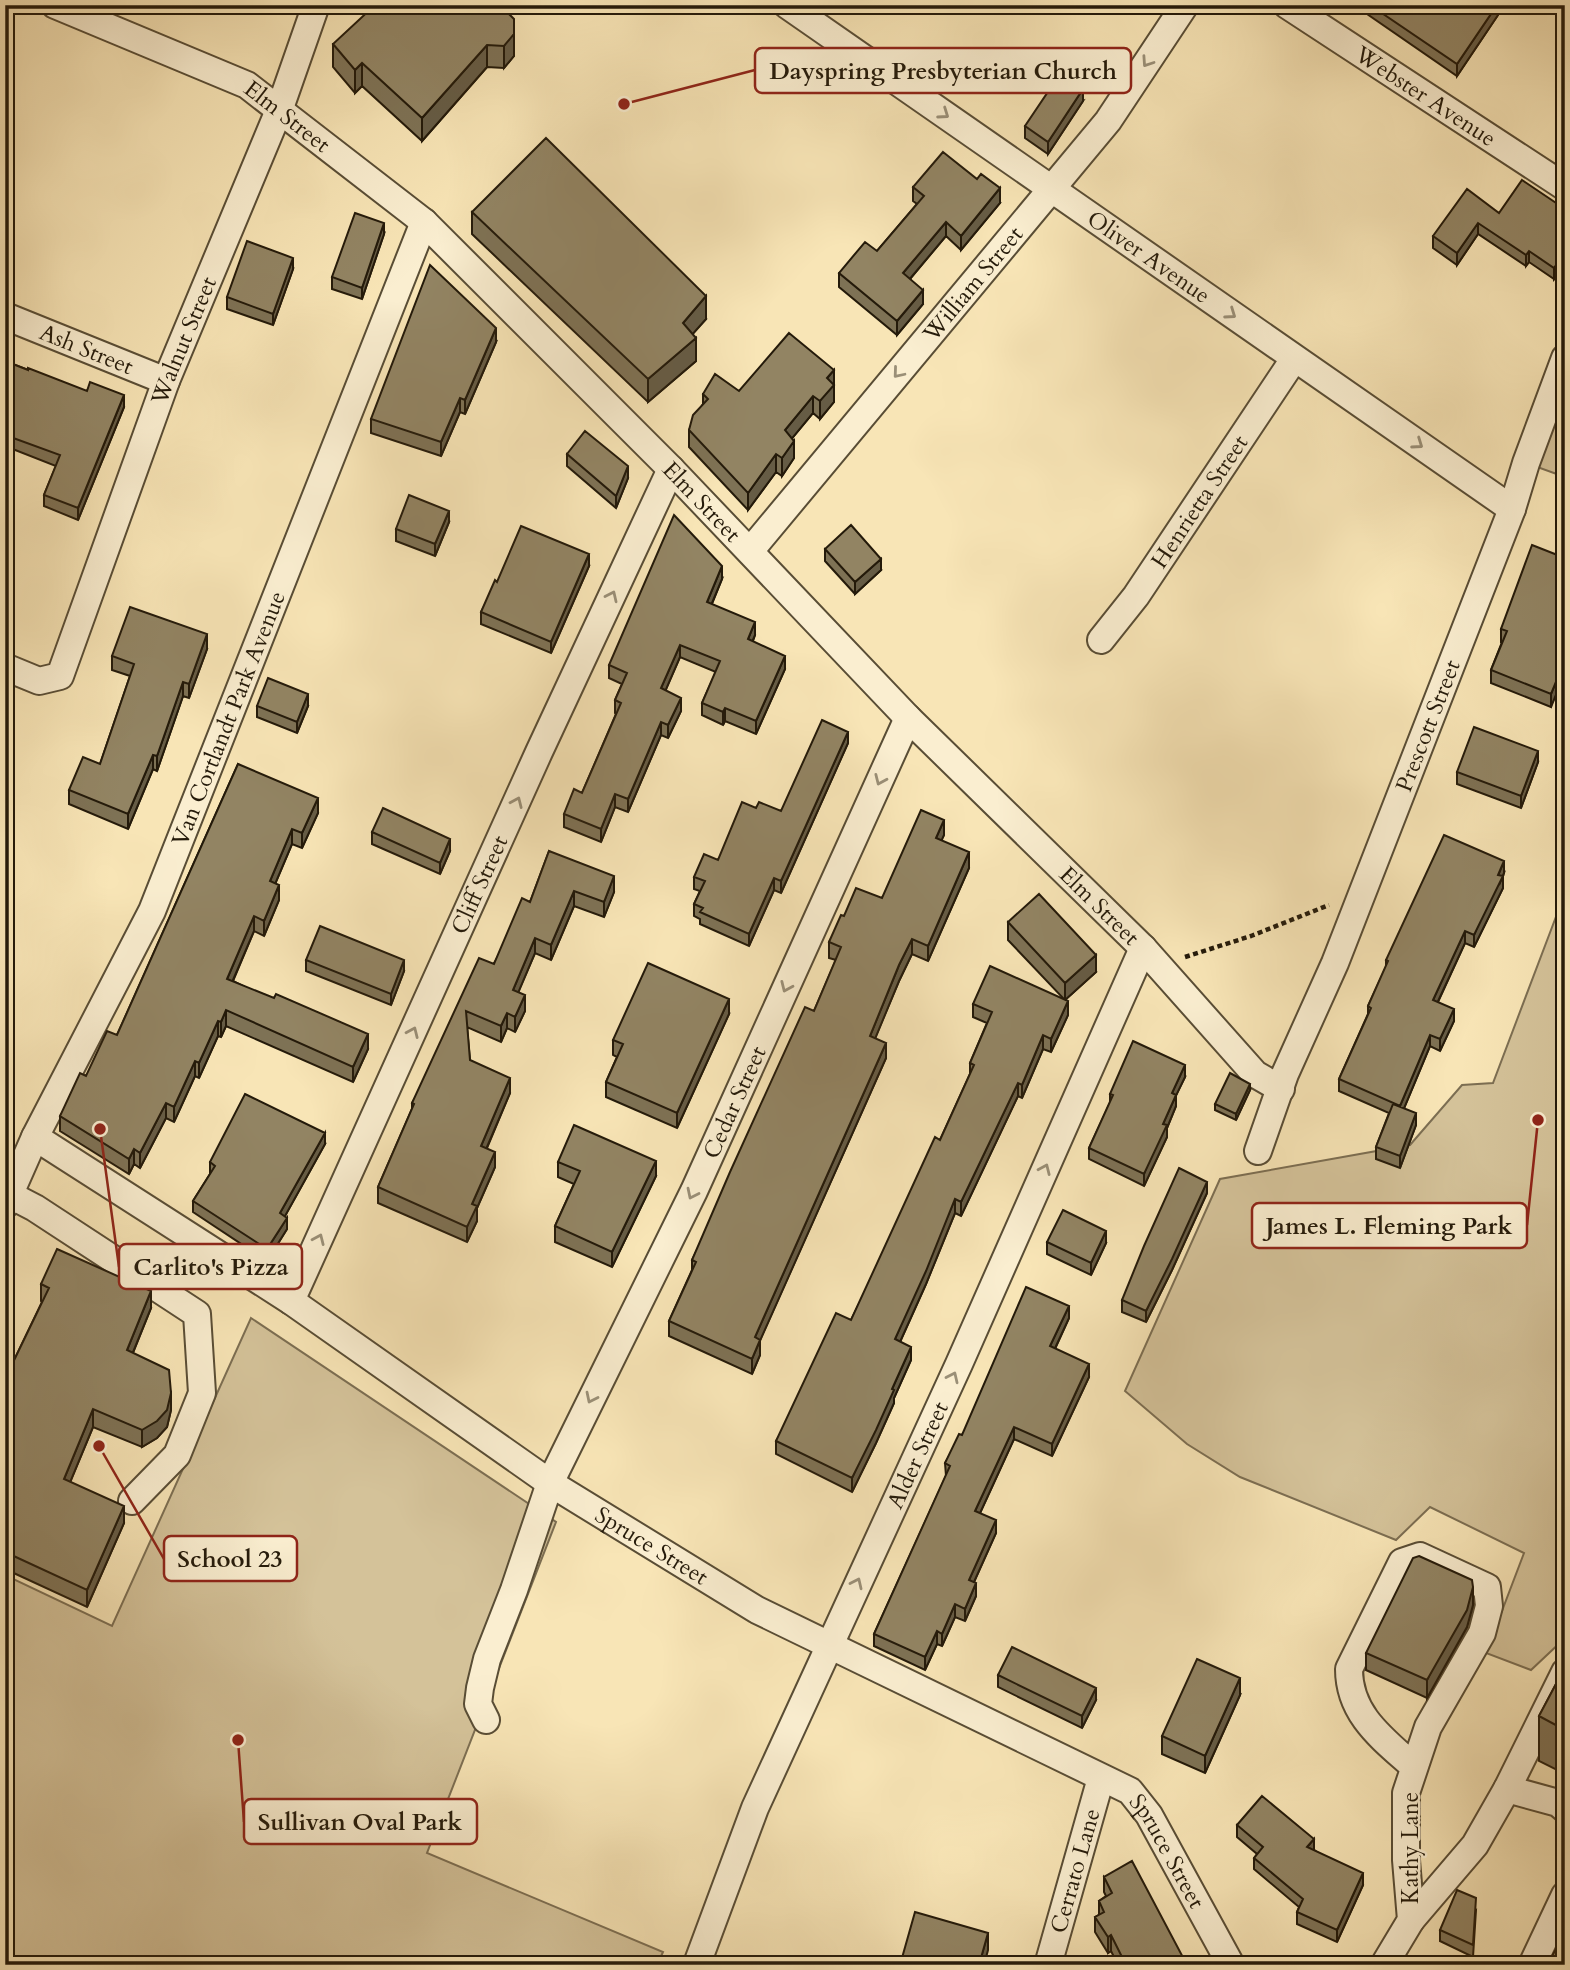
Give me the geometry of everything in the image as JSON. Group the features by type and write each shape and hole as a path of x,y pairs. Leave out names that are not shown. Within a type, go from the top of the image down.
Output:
{"street":[{"name":"Elm Street","path":"55,5 247,85 424,222 671,469 908,718 1151,957 1255,1074 1281,1089"},
{"name":"Walnut Street","path":"5,667 39,681 60,676 166,381 280,108 316,5"},
{"name":"Oliver Avenue","path":"787,5 1512,509"},
{"name":"William Street","path":"750,551 1108,121 1185,5"},
{"name":"Webster Avenue","path":"1287,5 1565,187"},
{"name":"Van Cortlandt Park Avenue","path":"8,1200 35,1137 152,911 424,222"},
{"name":"Ash Street","path":"5,316 166,381"},
{"name":"Prescott Street","path":"1258,1151 1284,1074 1335,962 1512,509 1565,358"},
{"name":"Henrietta Street","path":"1101,640 1136,596 1294,359"},
{"name":"Cliff Street","path":"291,1301 539,752 671,469"},
{"name":"Cedar Street","path":"486,1720 478,1704 487,1659 514,1590 550,1483 694,1191 908,718"},
{"name":"Alder Street","path":"697,1964 755,1808 959,1364 1151,957"},
{"name":"Spruce Street","path":"35,1137 291,1301 550,1483 757,1610 1130,1791 1149,1815 1231,1965"},
{"path":"8,1200 35,1208 198,1314 202,1393 177,1454 132,1501"},
{"name":"Kathy Lane","path":"1384,1965 1411,1920 1406,1860 1406,1793 1415,1767 1428,1727 1482,1633 1489,1606 1487,1587 1420,1556 1402,1562 1349,1669 1349,1686 1369,1727 1415,1767"},
{"path":"1411,1920 1475,1844 1507,1789 1565,1672"},
{"name":"Cerrato Lane","path":"1048,1965 1101,1778"},
{"path":"1507,1789 1558,1804 1565,1809"},
{"path":"1532,1965 1565,1895"}],"path":[{"path":"1151,957 1251,936 1362,892"}],"shaded area":[{"path":"1565,358 1565,477 1526,463"},
{"path":"1565,893 1565,1638 1531,1670 1486,1653 1524,1553 1430,1507 1396,1540 1240,1477 1187,1444 1125,1391 1220,1179 1410,1145 1462,1085 1493,1083"},
{"path":"251,1318 556,1522 427,1853 663,1952 657,1965 5,1965 5,1575 112,1626"}],"building":[{"path":"375,5 500,5 514,19 514,34 504,46 487,45 422,118 362,63 355,70 333,44"},
{"path":"1370,5 1497,5 1457,64"},
{"path":"1060,74 1083,89 1048,142 1025,126"},
{"path":"546,138 706,296 683,323 696,338 648,379 472,212"},
{"path":"943,152 977,179 981,174 1000,188 961,236 946,222 903,273 923,290 897,321 839,273 865,242 877,251 924,196 913,187"},
{"path":"1522,180 1565,209 1565,238 1562,242 1565,243 1565,252 1554,268 1529,251 1526,255 1478,223 1457,253 1433,236 1467,189 1499,213"},
{"path":"355,213 384,223 362,288 332,277"},
{"path":"247,241 293,258 273,314 227,297"},
{"path":"430,265 496,328 465,400 460,398 441,442 371,419"},
{"path":"789,333 834,370 827,378 834,385 820,401 813,396 785,430 794,441 782,458 776,454 748,493 689,430 693,415 708,399 703,394 715,374 739,391"},
{"path":"5,361 87,391 90,382 124,395 78,508 44,495 60,455 5,435"},
{"path":"585,431 628,466 616,496 567,454"},
{"path":"409,495 449,511 435,544 396,529"},
{"path":"674,515 722,566 707,602 755,622 748,639 785,656 756,721 725,708 723,712 702,703 720,661 680,645 661,688 681,698 668,725 661,722 628,799 615,794 601,829 564,814 574,789 582,793 621,703 615,700 627,673 609,665"},
{"path":"851,525 881,559 855,582 825,549"},
{"path":"521,526 589,554 551,642 481,612"},
{"path":"1532,545 1565,558 1565,660 1551,694 1491,670 1507,631 1501,629"},
{"path":"130,607 207,634 189,684 183,682 157,756 153,755 128,814 69,790 83,757 100,764 134,664 112,656"},
{"path":"268,678 308,694 297,722 257,706"},
{"path":"822,720 848,732 781,881 774,878 749,934 700,912 703,908 694,904 705,881 694,877 704,854 718,860 742,802 756,808 759,802 781,811"},
{"path":"1474,727 1538,751 1521,796 1457,772"},
{"path":"238,764 318,798 302,833 292,829 270,881 279,885 264,921 254,916 227,979 274,998 276,994 368,1034 353,1067 226,1010 221,1022 218,1021 199,1063 195,1061 174,1107 166,1103 140,1153 134,1149 129,1159 60,1116 80,1073 86,1076 107,1031 117,1035"},
{"path":"383,808 450,839 440,863 372,832"},
{"path":"921,810 944,820 936,838 969,852 928,946 912,939 899,965 870,1036 886,1043 755,1337 760,1340 752,1359 669,1321 696,1262 692,1260 730,1172 805,1007 814,1011 841,947 829,942 841,915 844,916 856,888 882,898"},
{"path":"1444,835 1504,861 1498,875 1503,876 1474,935 1465,931 1433,1000 1454,1009 1440,1039 1430,1035 1400,1106 1339,1079 1371,1008 1368,1006 1388,961 1386,960"},
{"path":"549,851 614,876 604,902 574,891 551,945 535,938 513,990 525,995 515,1017 507,1013 501,1026 466,1011 470,1060 510,1078 481,1146 495,1152 472,1204 477,1206 467,1227 378,1187 414,1104 412,1103 479,958 494,964 522,898 530,902"},
{"path":"1039,894 1096,955 1065,983 1008,922"},
{"path":"320,926 404,960 391,994 306,960"},
{"path":"648,963 729,999 677,1113 606,1082 623,1044 613,1040"},
{"path":"990,966 1068,1001 1051,1039 1043,1035 1022,1085 1018,1083 961,1202 955,1199 895,1339 911,1347 876,1430 852,1478 776,1441 836,1313 851,1320 935,1137 940,1140 974,1065 970,1063 992,1012 973,1004"},
{"path":"1133,1041 1185,1065 1172,1093 1176,1095 1163,1124 1167,1125 1144,1174 1089,1148"},
{"path":"1230,1073 1250,1084 1236,1114 1215,1104"},
{"path":"245,1094 325,1133 280,1213 287,1218 267,1249 193,1201 215,1166 210,1162"},
{"path":"1393,1104 1416,1113 1400,1156 1376,1147"},
{"path":"574,1125 656,1161 612,1252 555,1226 580,1171 558,1162"},
{"path":"1179,1168 1207,1182 1146,1311 1122,1300"},
{"path":"1063,1210 1106,1231 1091,1263 1047,1242"},
{"path":"57,1249 151,1291 127,1350 169,1370 171,1393 167,1410 157,1421 142,1430 93,1409 64,1479 124,1506 87,1590 5,1552 5,1379 49,1288 41,1284"},
{"path":"1026,1287 1069,1306 1050,1346 1089,1364 1052,1444 1014,1427 975,1511 996,1520 969,1580 976,1583 965,1609 955,1604 942,1634 937,1631 925,1657 874,1634 950,1466 945,1463 959,1434 962,1435"},
{"path":"1419,1556 1472,1580 1473,1587 1467,1610 1427,1680 1366,1653 1413,1558"},
{"path":"1012,1647 1096,1688 1082,1716 998,1675"},
{"path":"1197,1659 1240,1678 1205,1756 1162,1736"},
{"path":"1565,1667 1565,1730 1539,1716"},
{"path":"1262,1796 1314,1839 1307,1847 1363,1873 1337,1930 1297,1912 1303,1899 1254,1858 1263,1847 1237,1825"},
{"path":"1132,1861 1187,1965 1126,1965 1111,1935 1108,1937 1095,1917 1104,1912 1099,1901 1112,1893 1104,1877"},
{"path":"1457,1890 1476,1898 1473,1945 1440,1930"},
{"path":"915,1912 988,1933 979,1965 900,1965"},
{"path":"1565,1933 1565,1965 1547,1965"}],"place":[{"name":"Dayspring Presbyterian Church","path":"624,104"},
{"name":"James L. Fleming Park","path":"1538,1120"},
{"name":"Carlito's Pizza","path":"100,1129"},
{"name":"School 23","path":"99,1446"},
{"name":"Sullivan Oval Park","path":"238,1740"}]}
